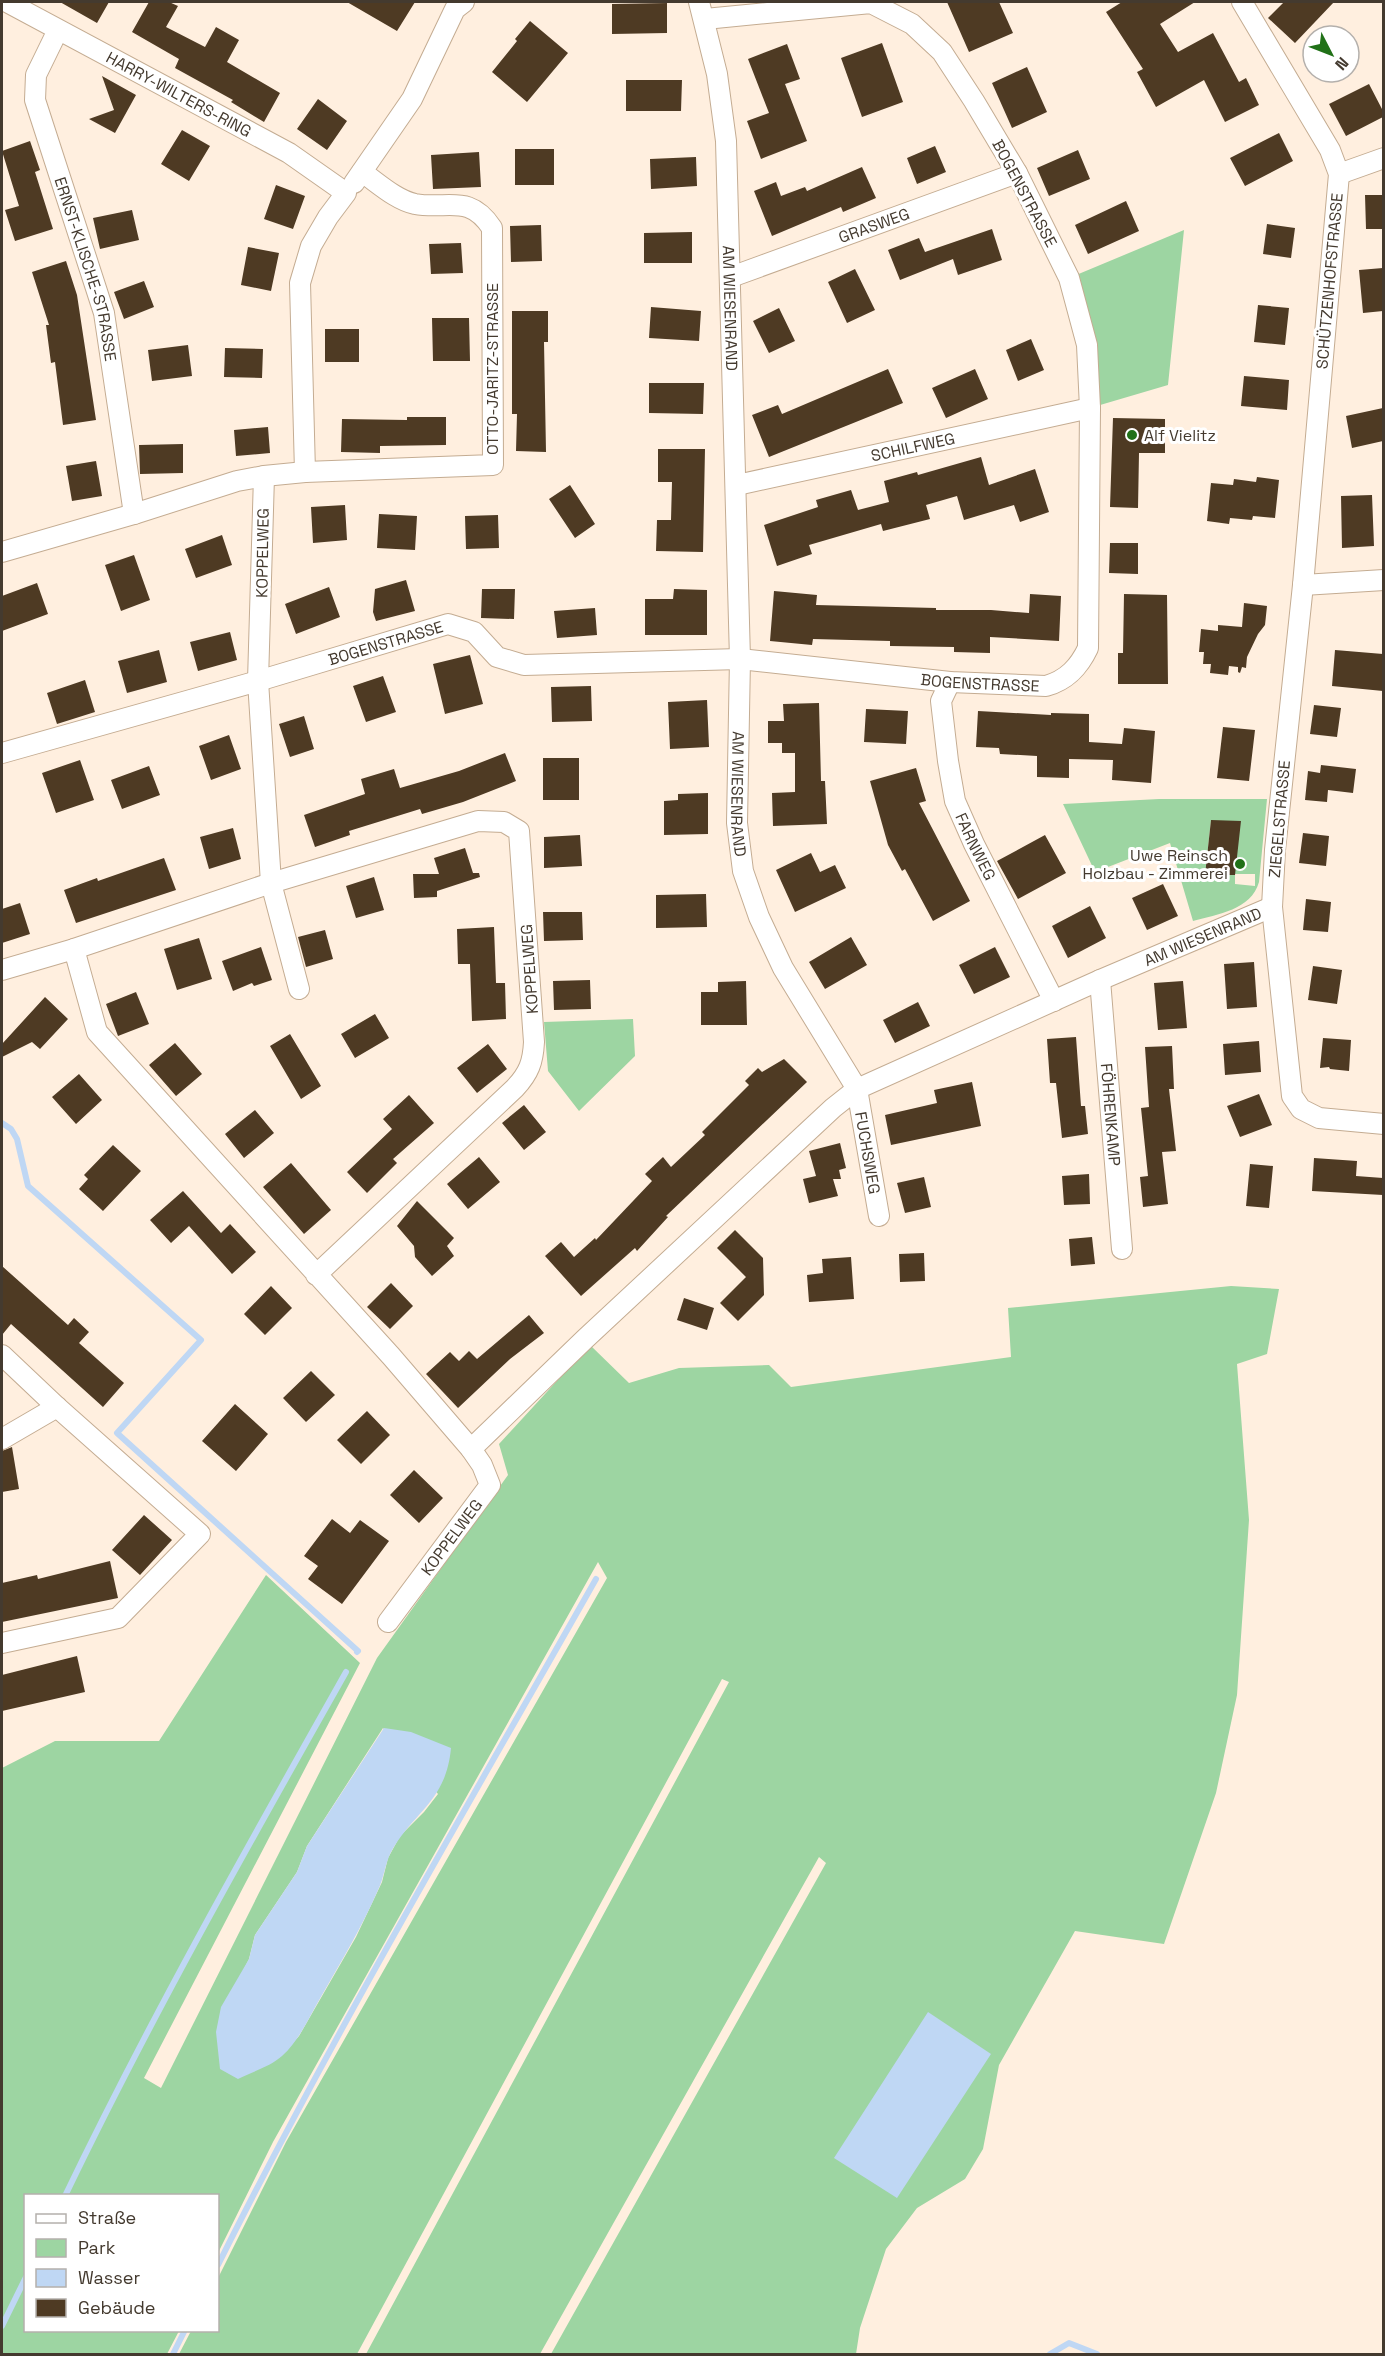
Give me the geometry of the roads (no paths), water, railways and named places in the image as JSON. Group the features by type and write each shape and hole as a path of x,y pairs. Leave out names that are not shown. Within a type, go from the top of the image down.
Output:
{"street":[{"name":"HARRY-WILTERS-RING","path":"7,2 289,153 346,193"},
{"path":"304,472 300,283 311,246 328,217 412,99 455,9 464,2"},
{"name":"SCHÜTZENHOFSTRASSE","path":"1242,2 1330,150 1339,174 1303,585"},
{"name":"BOGENSTRASSE","path":"2,753 258,681 448,624 474,632 496,657 524,665 740,659 950,682 1046,686 1059,682 1081,664 1088,648 1090,408 1087,345 1069,278 1017,173 942,52 912,24 871,3 702,10"},
{"name":"AM WIESENRAND","path":"702,10 717,74 726,141 740,659 737,823 743,872 759,917 783,968 857,1089 1100,980 1272,907"},
{"name":"ERNST-KLISCHE-STRASSE","path":"58,30 36,75 35,100 104,313 134,514"},
{"path":"1339,174 1383,158"},
{"name":"OTTO-JARITZ-STRASSE","path":"264,476 304,472 493,465 492,228 484,216 472,207 452,204 416,204 400,198 362,172"},
{"name":"GRASWEG","path":"731,277 1017,173"},
{"name":"SCHILFWEG","path":"736,485 1090,408"},
{"path":"2,552 134,514 237,481 264,476"},
{"name":"KOPPELWEG","path":"264,476 258,681 271,883 299,989"},
{"path":"1303,585 1383,580"},
{"name":"ZIEGELSTRASSE","path":"1303,585 1275,850 1272,907 1292,1096 1301,1110 1319,1118 1383,1124"},
{"name":"FARNWEG","path":"950,682 941,701 955,801 974,844 1054,1001"},
{"name":"KOPPELWEG","path":"2,970 74,949 271,883 478,821 504,822 519,831 534,1042 533,1061 525,1077 515,1088 316,1275"},
{"name":"KOPPELWEG","path":"74,949 97,1032 391,1356 471,1449 482,1465 490,1485 388,1622"},
{"name":"FÖHRENKAMP","path":"1100,980 1122,1249"},
{"path":"471,1449 610,1315 833,1108 857,1089"},
{"name":"FUCHSWEG","path":"857,1089 879,1216"},
{"path":"2,1355 200,1534 118,1618 2,1643"},
{"path":"2,1439 57,1407"}],"water":[{"path":"384,1728 411,1732 451,1748 443,1781 428,1805 409,1826 391,1852 380,1885 365,1917 299,2035 278,2060 238,2079 220,2069 216,2032 221,2007 249,1959 255,1935 297,1872 307,1846"},
{"path":"928,2012 991,2054 897,2198 834,2158"}],"waterway":[{"path":"2,1123 11,1129 17,1139 28,1186 201,1340 117,1433 357,1652"},
{"path":"219,2263 355,2005 596,1579"},
{"path":"66,2194 166,1997 346,1672"},
{"path":"2,2326 24,2281"},
{"path":"173,2354 184,2332"},
{"path":"1050,2354 1069,2343 1097,2354"}],"place":[{"name":"Alf Vielitz","path":"1132,435"},
{"name":"Uwe Reinsch Holzbau - Zimmerei","path":"1240,864"}]}
